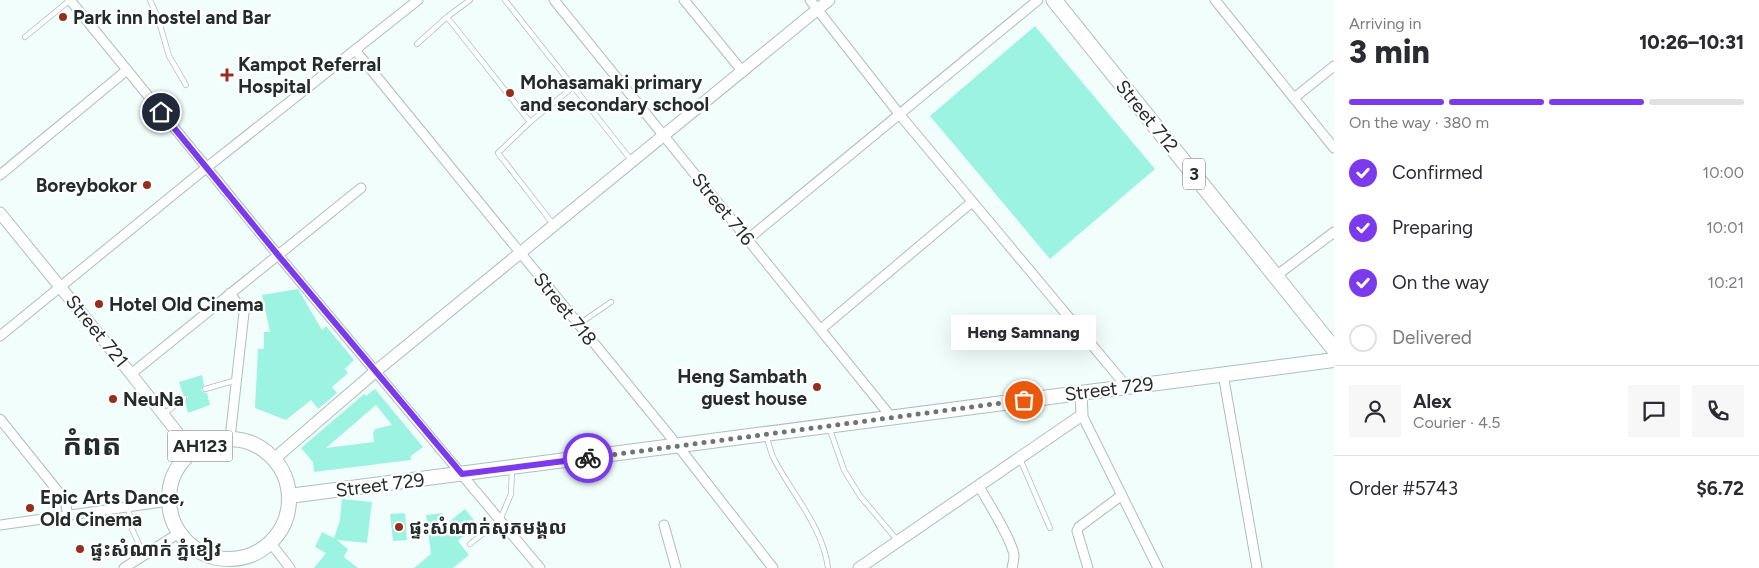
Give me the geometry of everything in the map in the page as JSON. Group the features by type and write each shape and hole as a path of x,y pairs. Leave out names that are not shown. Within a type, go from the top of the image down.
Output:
{"highway":[{"name":"Street 712","path":"1054,0 1334,349"}],"main road":[{"name":"Street 729","path":"289,496 1334,360"},
{"name":"AH123","path":"230,438 249,442 274,459 284,477 289,496 284,521 270,542 257,551 242,557 225,558 212,562 179,533 172,518 169,502 172,479 182,462 192,451 212,441 230,438"}],"street":[{"path":"70,0 206,168 540,568"},
{"path":"0,336 206,168 418,0"},
{"name":"Street 716","path":"554,0 892,418"},
{"path":"684,0 742,72"},
{"path":"810,0 900,115 1127,387"},
{"path":"274,459 520,253 830,0"},
{"path":"748,239 1038,0"},
{"path":"1215,0 1334,148"},
{"name":"Street 718","path":"356,50 678,446 773,568"},
{"path":"1294,98 1334,66"},
{"path":"0,175 127,70"},
{"path":"131,374 361,188"},
{"path":"821,328 972,202"},
{"name":"Street 721","path":"0,214 192,451"},
{"path":"1276,276 1334,232"},
{"path":"230,293 244,313 230,438"},
{"path":"1223,374 1257,568"},
{"path":"1080,393 1082,415 1158,568"},
{"path":"859,568 1082,415"},
{"path":"0,419 65,500 68,516"},
{"path":"979,486 1012,549 1014,556 1012,568"},
{"path":"1088,568 1077,531 1079,527 1122,495"},
{"path":"0,525 169,502"},
{"path":"664,525 676,568"},
{"path":"124,568 179,533"},
{"path":"270,542 290,568"}],"lane":[{"path":"25,37 70,0"},
{"path":"150,0 158,18 169,56 186,85"},
{"path":"417,44 447,17 470,0"},
{"path":"505,0 632,161"},
{"path":"447,17 530,122"},
{"path":"554,225 498,153 530,122 572,87"},
{"path":"578,325 611,302"},
{"path":"206,389 237,380"},
{"path":"163,414 184,398"},
{"path":"828,426 844,470 860,496 898,542"},
{"path":"766,434 774,460 801,501 824,548 828,568"},
{"path":"1019,458 1050,528"},
{"path":"470,544 500,520 511,494 512,468"},
{"path":"128,507 132,530 144,555"}],"building":[{"path":"1035,26 1155,169 1050,259 930,116"},
{"path":"298,289 322,330 326,326 354,360 345,369 348,373 332,387 337,393 318,409 311,400 286,420 255,408 258,349 264,349 264,332 270,332 262,295"},
{"path":"202,375 204,385 201,390 207,393 210,405 188,413 185,402 188,397 183,394 179,382"},
{"path":"375,389 423,447 411,456 411,460 314,472 313,462 301,448 364,394 366,396","holes":["376,405 392,425 375,429 373,433 374,442 326,448"]},
{"path":"342,499 372,502 367,543 337,540 348,549 344,557 358,568 314,568 326,553 315,547 322,532 334,538 340,520"},
{"path":"465,509 477,524 458,541 469,555 453,568 414,568 431,554 426,515 443,513 445,525"},
{"name":"ផ្ទះសំណាក់សុភមង្គល","path":"405,513 407,540 393,541 390,514"}],"way so far":[{"path":"588,458 1024,400"}],"place":[{"name":"Park inn hostel and Bar","path":"63,17"},
{"name":"Kampot Referral Hospital","path":"227,75"},
{"name":"Mohasamaki primary and secondary school","path":"510,93"},
{"name":"Boreybokor","path":"147,185"},
{"name":"Hotel Old Cinema","path":"99,304"},
{"name":"Heng Sambath guest house","path":"817,387"},
{"name":"NeuNa","path":"113,399"},
{"name":"Heng Samnang","path":"1024,400"},
{"name":"Epic Arts Dance, Old Cinema","path":"30,508"},
{"name":"ផ្ទះសំណាក់សុភមង្គល","path":"399,527"},
{"name":"ផ្ទះសំណាក់ ភ្នំខៀវ","path":"80,549"}],"district":[{"name":"កំពត","path":"92,444"}],"route":[{"path":"161,112 462,474 588,458"}]}
